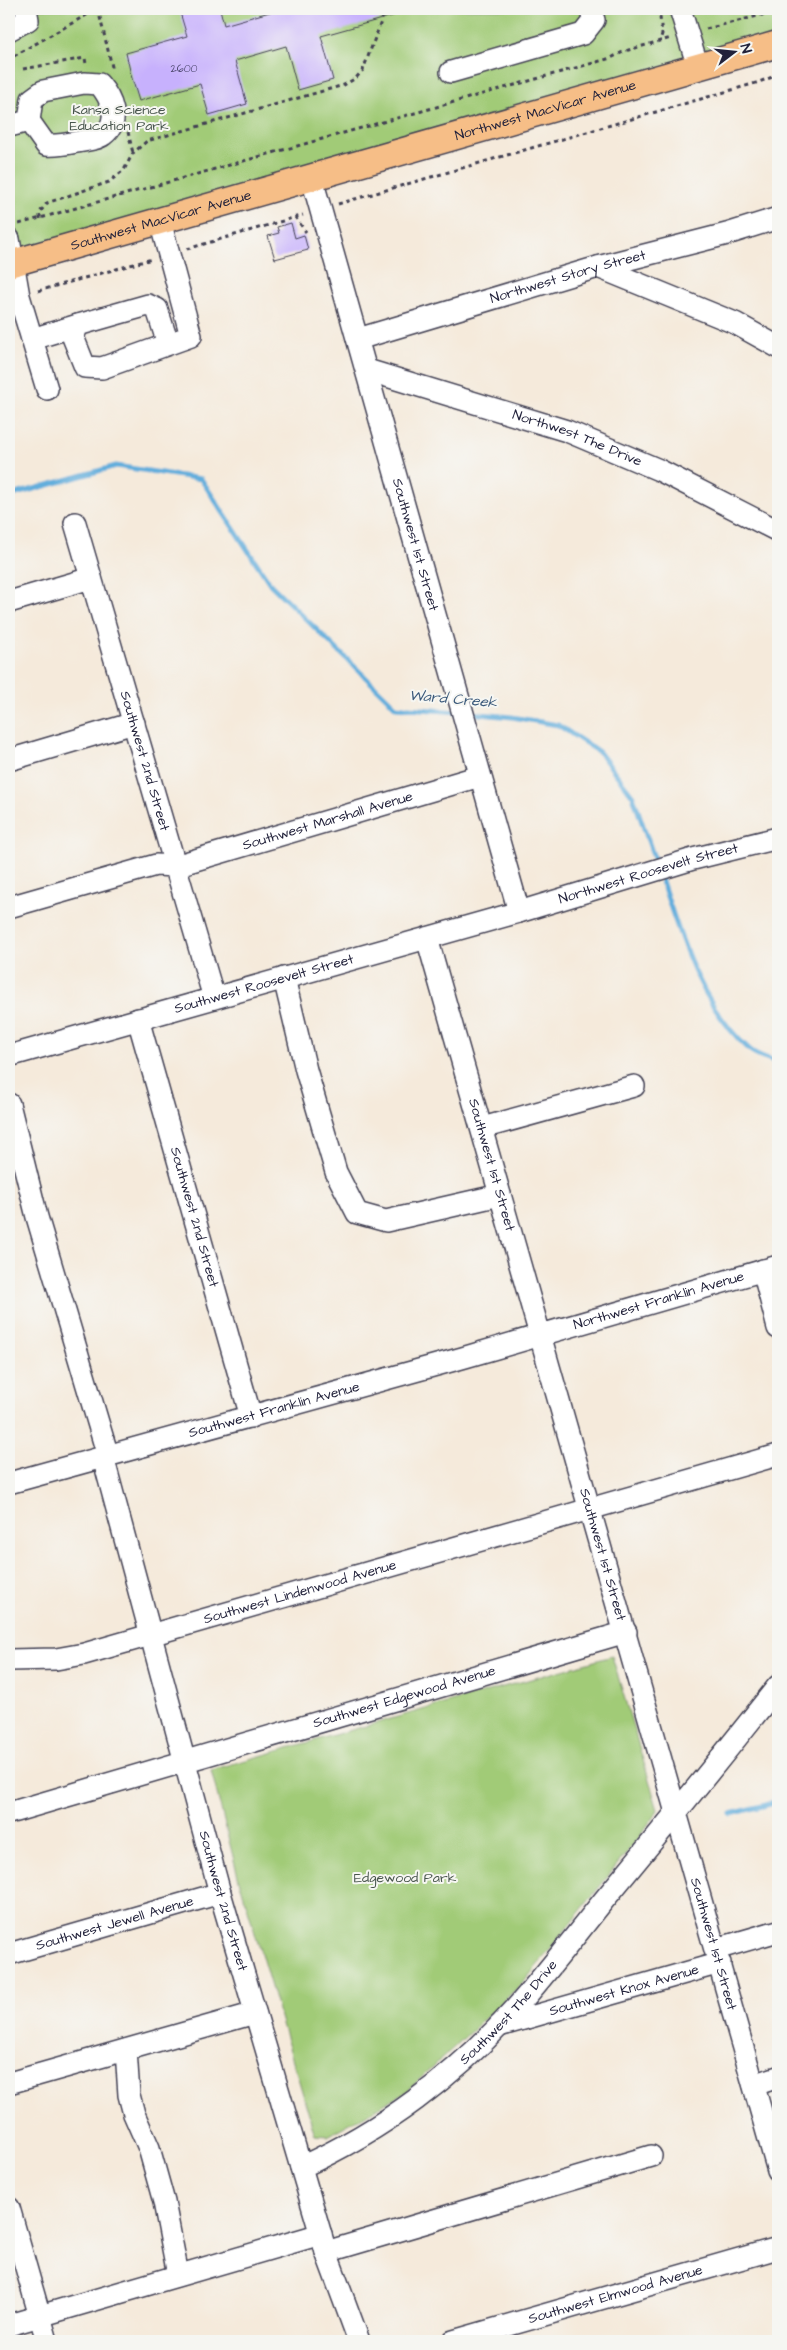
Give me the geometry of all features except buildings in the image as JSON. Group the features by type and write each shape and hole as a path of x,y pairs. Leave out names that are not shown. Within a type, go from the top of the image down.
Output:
{"main road":[{"name":"Northwest MacVicar Avenue","path":"312,179 778,44"},
{"name":"Southwest MacVicar Avenue","path":"12,248 160,221 312,179"}],"street":[{"path":"9,30 28,20 26,9"},
{"path":"452,72 583,34 594,20 590,9"},
{"path":"680,9 698,67"},
{"name":"Southwest 1st Street","path":"312,179 519,912"},
{"name":"Northwest Story Street","path":"358,339 598,267 728,234 778,218"},
{"path":"78,325 73,337 85,366 102,368 191,336 160,221"},
{"path":"12,248 19,296 47,389"},
{"path":"598,267 735,323 778,347"},
{"path":"32,339 148,305 157,309 168,344"},
{"name":"Northwest The Drive","path":"367,370 567,431 659,470 778,531"},
{"name":"Southwest 2nd Street","path":"75,523 134,723 166,865 214,998"},
{"path":"9,602 92,578"},
{"path":"9,760 134,723"},
{"name":"Southwest Marshall Avenue","path":"9,908 480,776"},
{"name":"Northwest Roosevelt Street","path":"519,912 693,859 778,838"},
{"name":"Southwest Roosevelt Street","path":"9,1056 519,912"},
{"name":"Southwest 1st Street","path":"427,938 778,2171"},
{"path":"284,978 306,1070 336,1172 357,1213 386,1221 500,1195"},
{"name":"Southwest 2nd Street","path":"138,1019 251,1416"},
{"path":"482,1128 634,1086"},
{"name":"Southwest 2nd Street","path":"9,1104 37,1217 106,1456 220,1893 323,2243 359,2341"},
{"path":"771,1268 778,1328"},
{"name":"Northwest Franklin Avenue","path":"539,1336 771,1268"},
{"name":"Southwest Franklin Avenue","path":"9,1483 539,1336"},
{"name":"Southwest Lindenwood Avenue","path":"11,1656 24,1660 56,1659 84,1654 778,1455"},
{"name":"Southwest Edgewood Avenue","path":"9,1813 626,1632"},
{"path":"677,1812 778,1686"},
{"name":"Southwest The Drive","path":"301,2167 336,2150 418,2099 499,2026 677,1812"},
{"name":"Southwest Jewell Avenue","path":"9,1954 220,1893"},
{"name":"Southwest Knox Avenue","path":"499,2026 718,1956 778,1931"},
{"path":"9,2083 255,2013"},
{"path":"126,2050 129,2095 134,2114 150,2148 164,2202 178,2275"},
{"path":"754,2084 778,2077"},
{"path":"9,2325 178,2275 323,2243 651,2156"},
{"path":"9,2208 47,2341"},
{"name":"Southwest Elmwood Avenue","path":"454,2341 778,2248"}],"path":[{"path":"14,56 97,9 113,72"},
{"path":"40,219 40,212 47,203 109,182 124,170 133,153 147,141 344,85 356,78 363,70 382,19 379,9"},
{"path":"659,9 662,34 660,41"},
{"path":"12,248 40,219 602,60 625,51 688,33 745,21 778,11"},
{"path":"19,296 737,89 778,75"},
{"path":"127,124 133,153"}],"green space":[{"name":"Kansa Science Education Park","path":"9,9 778,9 778,42 14,262 9,241"},
{"name":"Edgewood Park","path":"612,1656 658,1810 640,1836 524,1982 406,2092 327,2136 315,2135 238,1876 211,1770"}],"waterway":[{"name":"Ward Creek","path":"9,496 116,466 201,479 271,585 396,707 458,712"},
{"name":"Ward Creek","path":"469,713 512,717 558,725 599,752 633,796 656,864"},
{"name":"Ward Creek","path":"660,875 684,946 705,991 718,1013 750,1050 778,1063"},
{"path":"731,1814 778,1802"}]}
